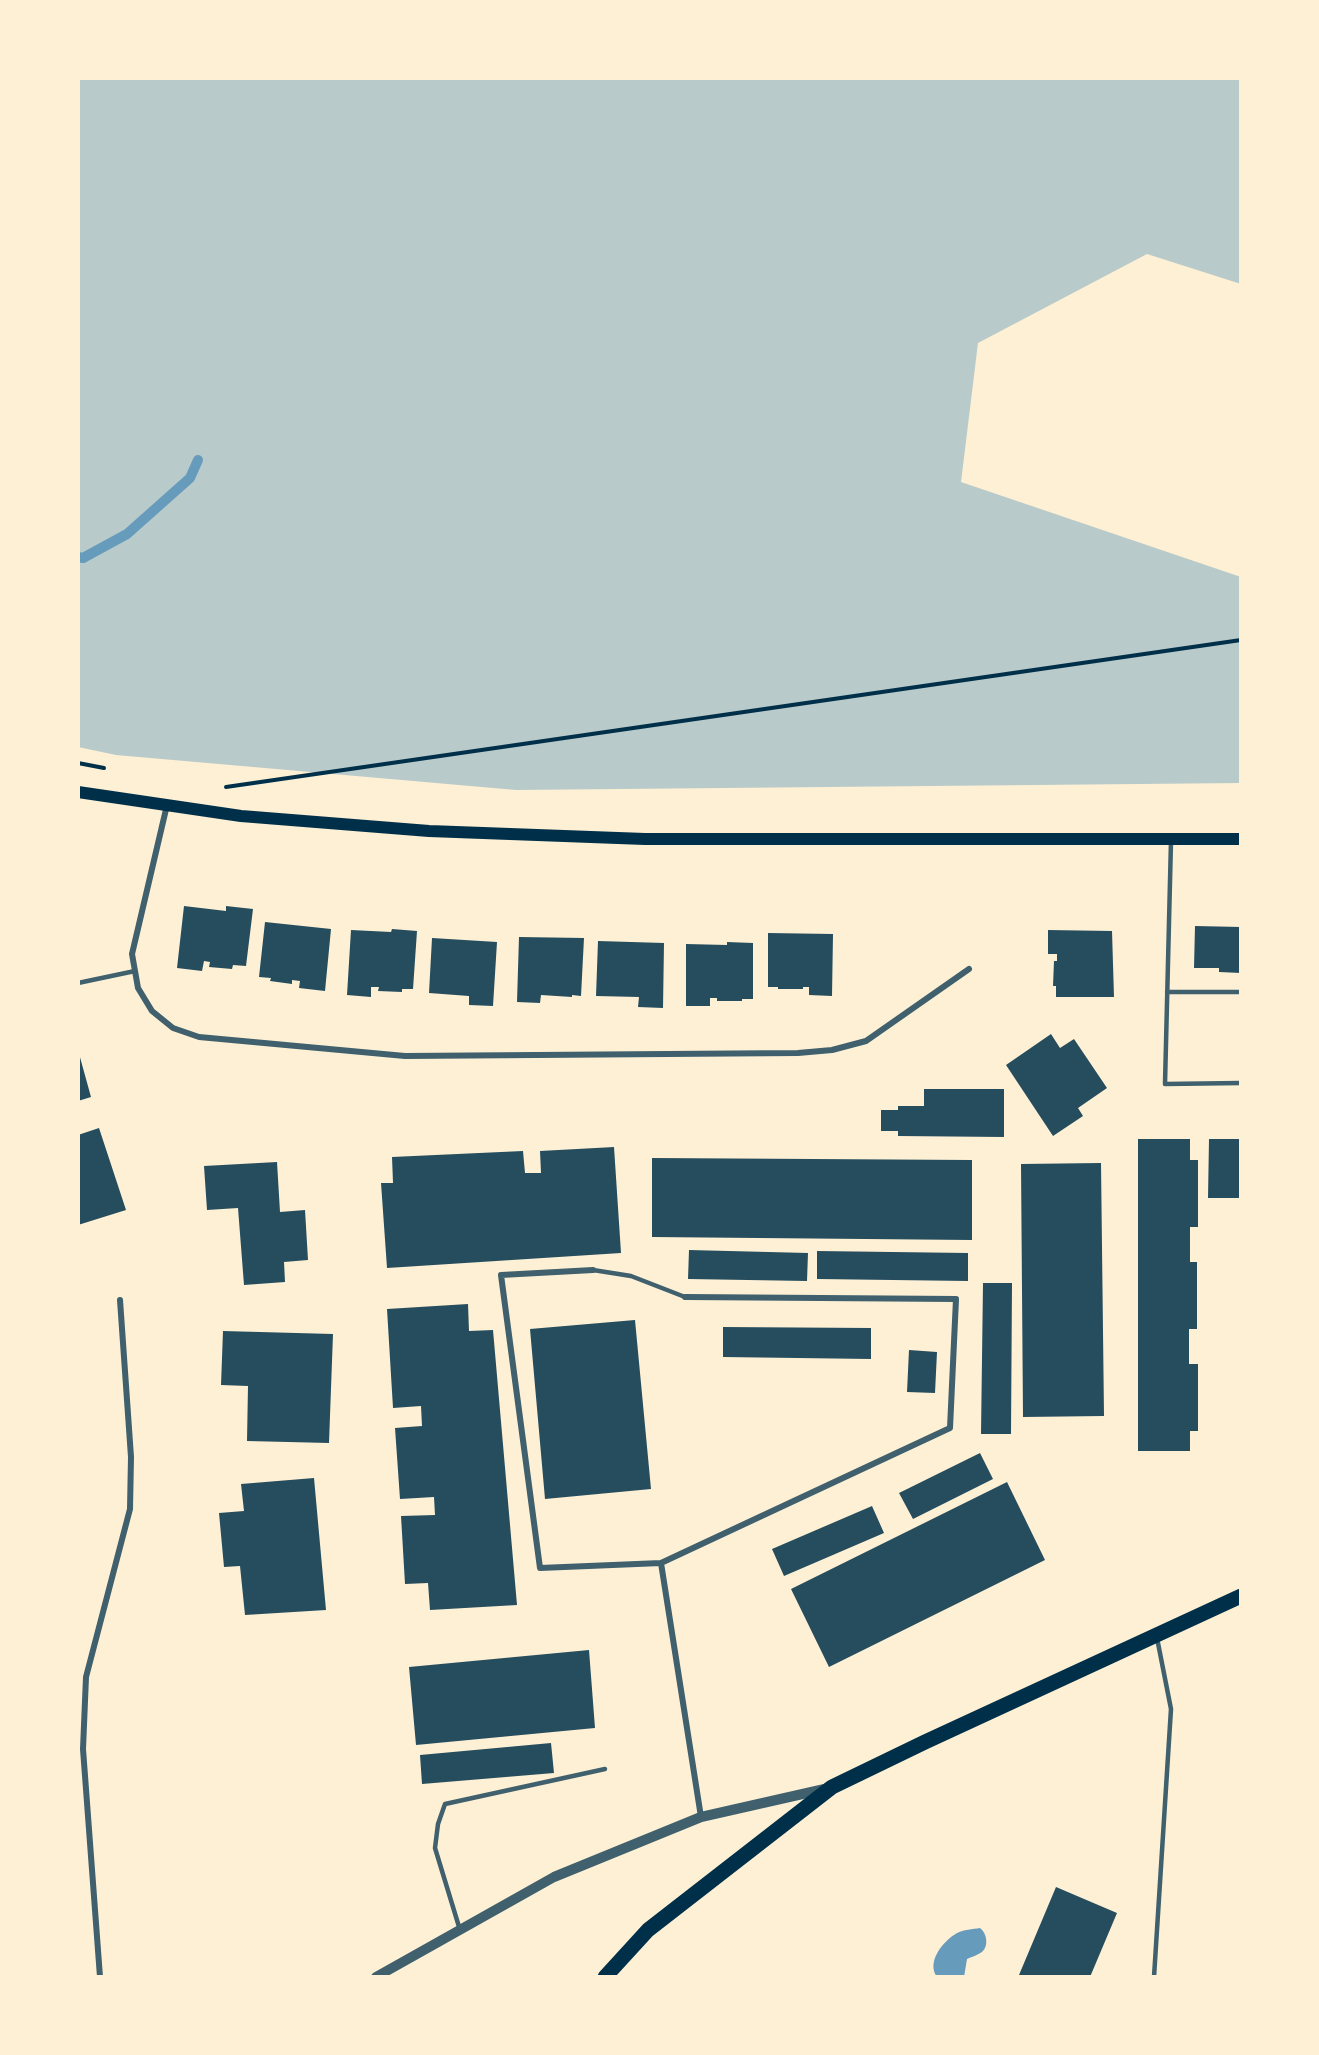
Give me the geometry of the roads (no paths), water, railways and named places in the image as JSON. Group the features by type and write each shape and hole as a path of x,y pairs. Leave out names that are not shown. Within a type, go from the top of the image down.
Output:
{"main road":[{"path":"78,792 241,816 429,831 645,839 1241,838"},
{"path":"605,1977 648,1930 832,1787 1241,1596"}],"street":[{"path":"167,805 132,954 138,988 152,1011 173,1028 199,1037 417,1056 798,1053 832,1050 866,1041 969,969"},
{"path":"593,1270 501,1275 540,1568 661,1563 950,1428 956,1299 685,1297"},
{"path":"100,1977 83,1749 86,1677 130,1509 130,1457 120,1300"},
{"path":"661,1563 701,1817"},
{"path":"376,1977 554,1877 701,1817 832,1787"}],"lane":[{"path":"1171,839 1165,1084 1241,1083"},
{"path":"78,983 135,971"},
{"path":"1167,992 1241,992"},
{"path":"593,1270 630,1276 685,1297"},
{"path":"1154,1977 1171,1709 1156,1635"},
{"path":"460,1930 435,1848 438,1824 446,1804 605,1769"}],"water":[{"path":"980,1928 986,1936 986,1946 982,1952 967,1959 964,1977 937,1977 934,1971 935,1959 946,1941 957,1933"}],"waterway":[{"path":"78,557 83,558 127,534 190,478 198,460"}]}
